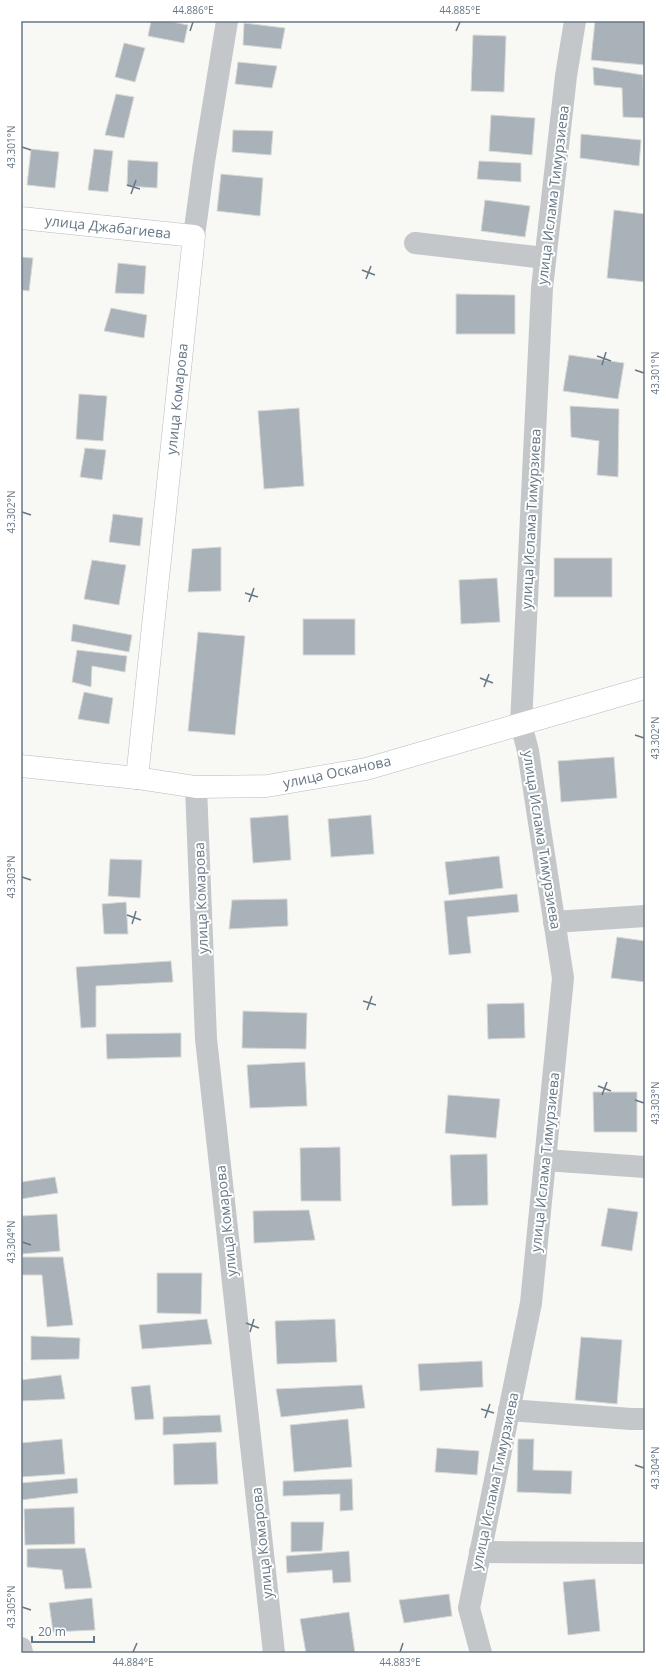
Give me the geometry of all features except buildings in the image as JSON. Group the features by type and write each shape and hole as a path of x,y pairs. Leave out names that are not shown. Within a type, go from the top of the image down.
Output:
{"main road":[{"name":"улица Джабагиева","path":"21,218 194,236"},
{"name":"улица Комарова","path":"137,778 194,236"},
{"name":"улица Осканова","path":"21,766 137,778 196,787 267,786 366,769 645,688"}],"street":[{"name":"улица Комарова","path":"194,236 204,162 227,21"},
{"name":"улица Ислама Тимурзиева","path":"481,1653 469,1608 531,1303 563,978 528,751 521,724 542,288 566,76 575,21"},
{"path":"415,243 545,258"},
{"name":"улица Комарова","path":"196,787 206,1039 274,1653"},
{"path":"554,922 645,916"},
{"path":"545,1160 645,1167"},
{"path":"509,1410 645,1419"},
{"path":"480,1552 645,1553"},
{"path":"21,1648 22,1653"}]}
